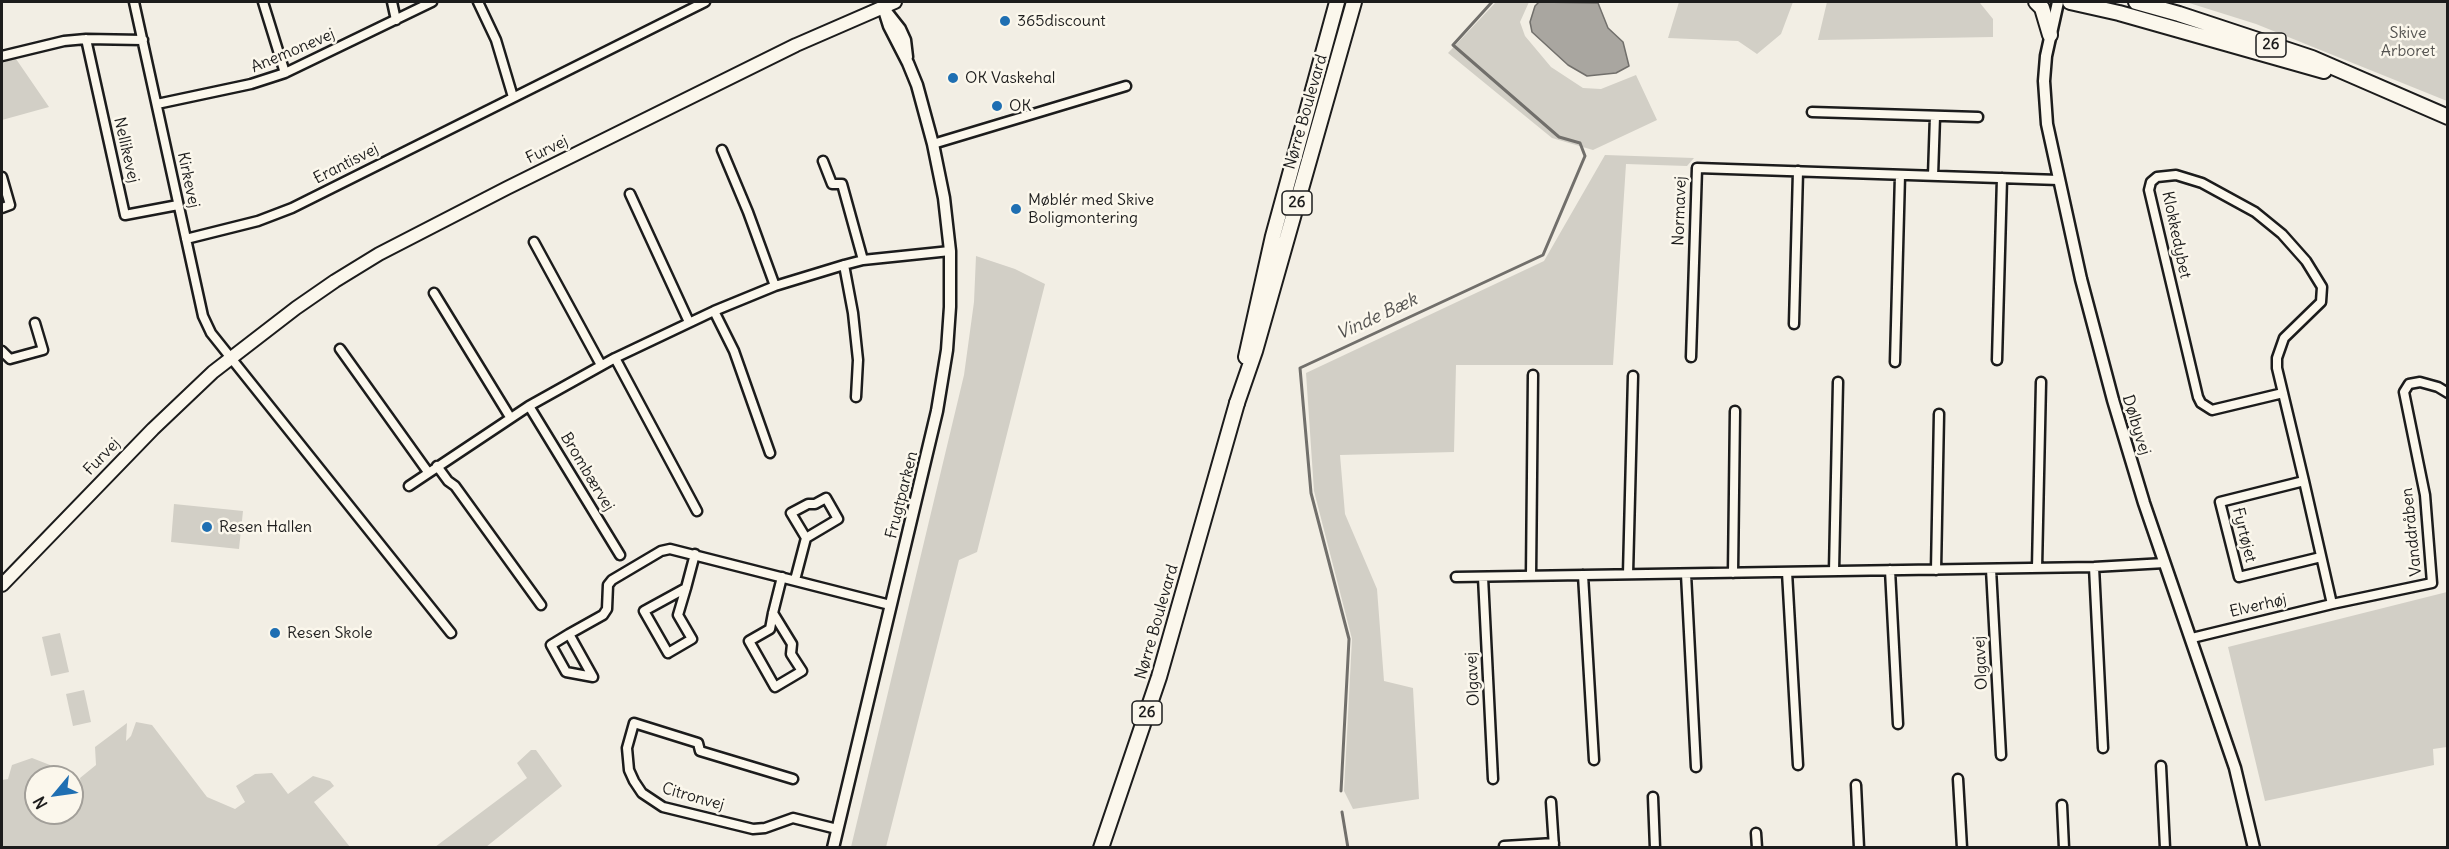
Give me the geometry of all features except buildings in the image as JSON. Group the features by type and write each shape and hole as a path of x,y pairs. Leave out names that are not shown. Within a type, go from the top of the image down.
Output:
{"main road":[{"name":"Furvej","path":"2,585 153,429 230,357 296,308 379,254 786,50 881,4 895,2"},
{"name":"Nørre Boulevard","path":"1237,403 1250,331 1273,236 1337,2"},
{"name":"Nørre Boulevard","path":"1101,848 1159,676 1237,403 1256,351 1354,2"},
{"name":"26","path":"1322,116 1335,90 1363,2"},
{"path":"2036,2 2042,8 2050,35"},
{"name":"26","path":"2070,2 2361,80"},
{"name":"26","path":"2136,2 2312,58 2448,117"}],"street":[{"name":"Kirkevej","path":"134,2 203,316 211,333 230,357"},
{"path":"263,2 285,74"},
{"path":"392,2 396,20"},
{"name":"Anemonevej","path":"157,105 285,74 432,2"},
{"path":"478,2 496,39 513,97"},
{"name":"Erantisvej","path":"186,238 258,221 292,208 705,2"},
{"name":"Dølbyvej","path":"2058,2 2045,71 2047,124 2081,279 2113,400 2144,503 2235,768 2254,848"},
{"name":"Frugtparken","path":"832,848 937,411 950,318 950,251 944,198 933,144 908,63 896,43 881,4"},
{"name":"Nellikevej","path":"86,39 125,215 178,205"},
{"path":"2,56 64,41 143,40"},
{"path":"933,144 1126,86"},
{"path":"1812,112 1978,117"},
{"path":"1933,176 1935,116"},
{"path":"722,150 775,286"},
{"path":"823,161 832,184 842,184 863,260"},
{"name":"Normavej","path":"1691,357 1697,168 2059,180"},
{"path":"1794,324 1798,171"},
{"path":"1895,362 1900,175"},
{"name":"Klokkedybet","path":"2283,393 2212,410 2201,403 2149,190 2151,182 2157,177 2176,175 2202,183 2255,212 2282,234 2306,261 2322,287 2321,302 2290,330 2280,348 2277,369 2283,393 2304,482 2332,604"},
{"path":"2,177 10,205 2,208"},
{"path":"1996,360 2002,178"},
{"path":"630,194 689,322"},
{"path":"534,242 601,365"},
{"path":"409,486 510,417 601,365 689,322 775,286 844,265 863,260 950,251"},
{"path":"844,265 853,313 858,360 856,397"},
{"path":"434,293 510,417"},
{"path":"714,312 734,351 770,453"},
{"path":"2,351 10,359 43,350 35,324"},
{"path":"340,349 428,472"},
{"path":"230,357 451,633"},
{"path":"615,358 697,511"},
{"path":"1531,576 1533,375"},
{"path":"1628,574 1633,376"},
{"path":"1834,571 1838,382"},
{"path":"2037,568 2042,382"},
{"name":"Vanddråben","path":"2332,604 2432,583 2425,495 2404,392 2409,384 2420,382 2438,387 2448,393"},
{"name":"Brombærvej","path":"529,406 620,555"},
{"path":"1733,573 1735,411"},
{"path":"1936,570 1939,414"},
{"path":"437,466 448,482 455,486 540,605"},
{"name":"Fyrtøjet","path":"2304,482 2220,502 2239,577 2321,557"},
{"path":"795,580 806,538 838,519 826,498 791,513 806,538"},
{"path":"569,634 593,677 566,672 550,645 569,634 603,615 607,609 607,591 612,580 661,551 677,549 890,605"},
{"path":"686,588 644,611 668,653 692,639 678,615 686,588 695,554"},
{"path":"1456,577 2094,567 2165,563"},
{"path":"2094,567 2103,748"},
{"name":"Olgavej","path":"1991,569 2001,755"},
{"path":"1890,570 1898,724"},
{"path":"1787,572 1798,765"},
{"path":"1686,574 1696,767"},
{"path":"1583,575 1594,760"},
{"path":"773,613 792,644 791,654 802,671 775,687 749,641 770,629 773,613 782,577"},
{"name":"Olgavej","path":"1483,577 1493,779"},
{"name":"Elverhøj","path":"2192,638 2332,604"},
{"name":"Citronvej","path":"793,778 700,751 698,743 634,723 627,748 629,771 634,781 642,793 663,807 753,829 765,828 793,818 837,829"},
{"path":"2161,766 2165,848"},
{"path":"1958,779 1962,848"},
{"path":"1856,785 1859,848"},
{"path":"1653,797 1655,848"},
{"path":"1504,846 1554,845 1551,802"},
{"path":"2061,805 2064,848"},
{"path":"1756,833 1757,848"}],"green space":[{"path":"1496,2 1529,2 1520,22 1525,36 1551,67 1583,88 1601,89 1636,75 1657,120 1593,150 1552,138 1448,53"},
{"path":"1679,2 1793,2 1781,34 1757,54 1738,41 1668,38"},
{"path":"1827,2 1976,2 1980,3 1993,19 1993,37 1818,40"},
{"name":"Skive Arboret","path":"2186,2 2447,2 2447,101 2256,24"},
{"path":"14,56 49,107 2,120 2,59"},
{"path":"1605,155 1694,158 1687,166 1626,164 1613,365 1456,365 1454,452 1340,455 1345,514 1377,589 1384,681 1413,688 1419,799 1353,809 1344,791 1352,639 1314,491 1306,373 1544,261"},
{"path":"976,256 1015,269 1045,284 977,552 959,560 886,847 851,847 964,375 974,302"},
{"name":"Resen Hallen","path":"174,504 243,511 239,549 171,542"},
{"path":"2447,592 2447,747 2433,749 2434,765 2265,801 2228,647"},
{"path":"60,633 69,672 51,676 42,637"},
{"path":"84,690 91,722 73,726 66,694"},
{"path":"136,722 152,725 207,797 235,809 245,802 236,786 255,774 272,773 288,794 313,776 330,781 334,786 314,802 350,847 2,847 2,780 8,779 12,765 32,758 50,765 24,765 24,825 84,825 84,775 96,765 95,747 127,723 126,741 131,736"},
{"path":"531,750 536,750 562,786 486,847 435,847 527,778 517,763"}],"shaded area":[{"path":"1539,2 1598,3 1608,28 1623,42 1629,66 1616,73 1587,76 1568,65 1532,32 1530,22 1535,6"}],"waterway":[{"name":"Vinde Bæk","path":"1341,791 1349,639 1311,493 1300,368 1543,255 1585,156 1580,143 1559,137 1453,45 1492,2"},
{"name":"Vinde Bæk","path":"1342,812 1348,848"}],"place":[{"name":"365discount","path":"1005,21"},
{"name":"OK Vaskehal","path":"953,78"},
{"name":"OK","path":"997,106"},
{"name":"Møblér med Skive Boligmontering","path":"1016,209"},
{"name":"Resen Hallen","path":"207,527"},
{"name":"Resen Skole","path":"275,633"}]}
